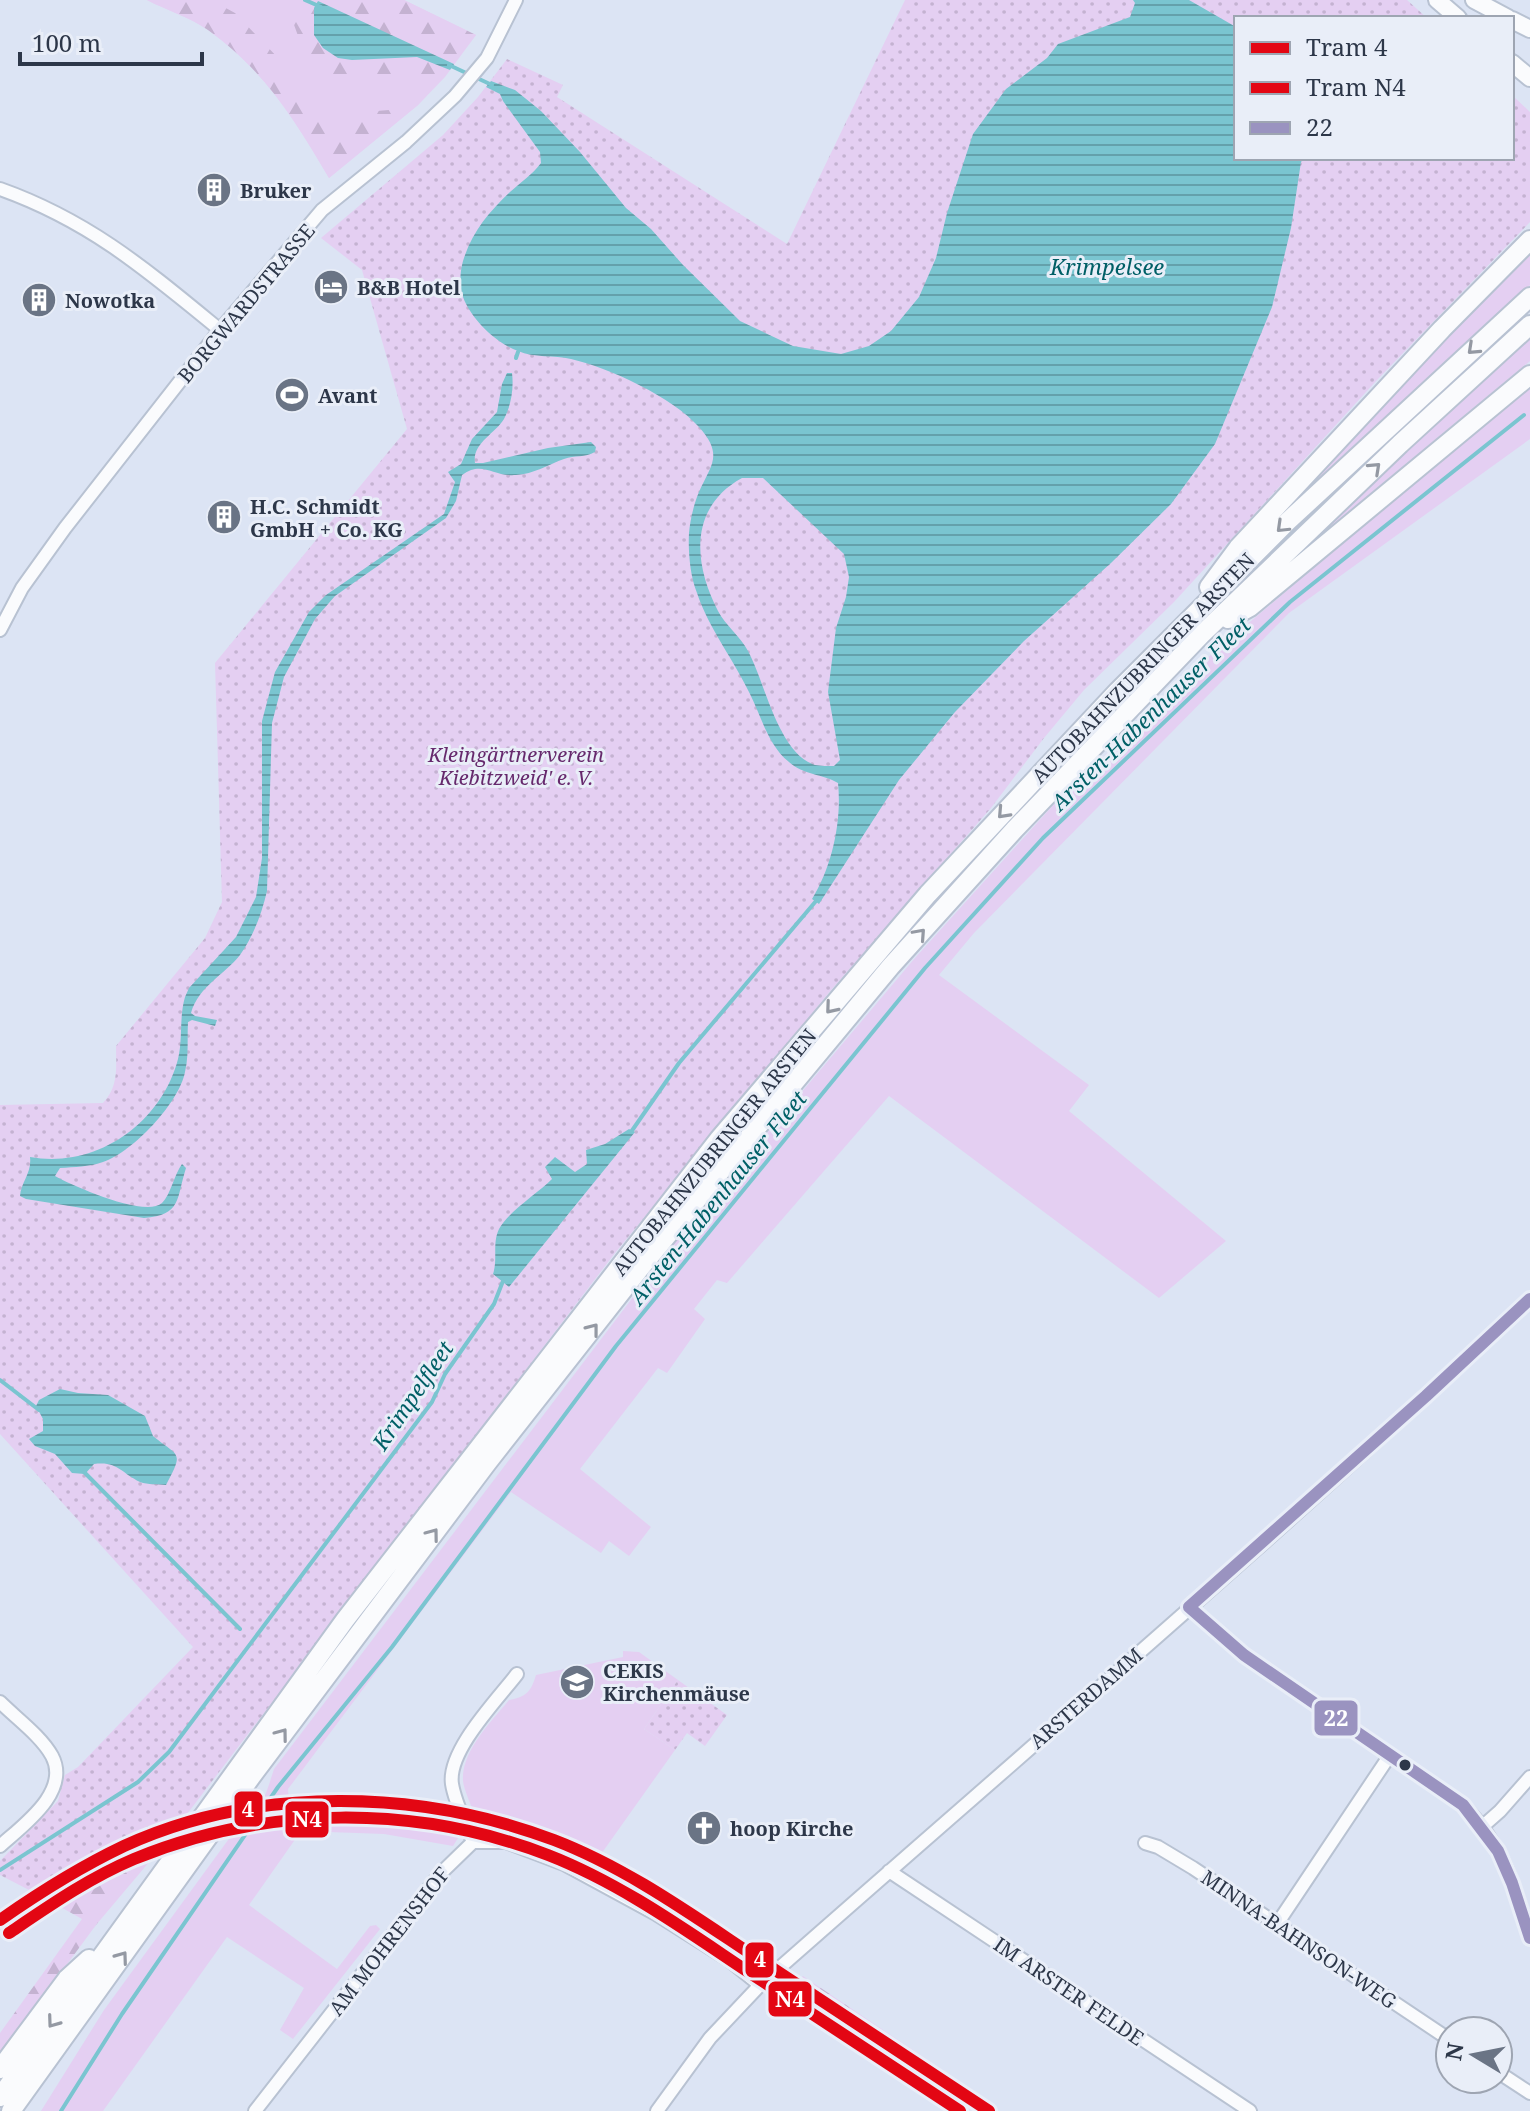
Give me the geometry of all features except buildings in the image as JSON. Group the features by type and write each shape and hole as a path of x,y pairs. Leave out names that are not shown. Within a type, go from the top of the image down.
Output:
{"highway":[{"path":"1191,616 1238,548 1442,329 1530,240"},
{"name":"AUTOBAHNZUBRINGER ARSTEN","path":"0,2097 345,1620 719,1139 928,894 1191,616 1370,443 1530,297"},
{"name":"AUTOBAHNZUBRINGER ARSTEN","path":"11,2111 251,1777 386,1596 641,1267 891,966 1025,819 1201,635 1400,444 1530,325"},
{"path":"1201,635 1250,607 1530,375"},
{"path":"0,2069 67,1979 115,1936"},
{"path":"25,2111 62,2056 97,1992"}],"main road":[{"path":"1437,0 1456,16"},
{"path":"1474,0 1504,16"},
{"path":"1514,65 1530,78"}],"street":[{"name":"BORGWARDSTRASSE","path":"0,630 22,588 65,528 220,330 322,210 406,142 461,90 486,61 516,0"},
{"path":"0,189 30,199 93,231 136,261 220,330"},
{"name":"ARSTERDAMM","path":"657,2111 710,2038 760,1985 1426,1396 1530,1299"},
{"path":"1189,1607 1244,1655 1463,1805 1483,1826 1508,1867 1530,1938"},
{"path":"517,1674 460,1749 451,1769 452,1785 473,1842 506,1842 564,1864 656,1914 729,1960 760,1985"},
{"path":"0,1702 41,1742 52,1757 55,1768 51,1794 0,1846"},
{"path":"1277,1924 1390,1755"},
{"path":"1483,1826 1530,1777"},
{"name":"AM MOHRENSHOF","path":"255,2111 440,1874 473,1842"},
{"name":"MINNA-BAHNSON-WEG","path":"1145,1843 1170,1854 1434,2029"},
{"name":"IM ARSTER FELDE","path":"889,1871 1250,2111"}],"green space":[{"path":"147,0 404,0 476,35 445,77 418,105 329,178 291,116 246,62 201,25"},
{"path":"147,0 211,0 235,13 280,60 296,87 319,103 319,121 352,113 389,110 419,90 430,92 329,178 291,116 246,62 201,25"},
{"path":"285,0 404,0 476,35 439,82 414,77 378,80 329,74 305,55"},
{"name":"Kleingärtnerverein Kiebitzweid' e. V.","path":"905,0 1407,0 1425,16 1234,16 1234,160 1514,160 1514,97 1530,112 1530,222 1377,380 1174,602 1084,690 991,808 832,989 615,1253 184,1818 105,1850 31,1891 0,1875 0,1861 58,1801 65,1775 78,1767 193,1647 0,1434 0,1105 103,1103 114,1083 116,1046 205,938 222,902 215,663 407,429 362,270 321,238 443,135 507,59 563,85 557,97 787,244"},
{"path":"1530,248 1530,285 1308,489 1303,484"},
{"path":"1530,335 1530,361 1330,527 1326,523"},
{"path":"1530,385 1530,439 1289,613 974,933 939,975 1089,1085 1069,1111 1226,1241 1159,1298 889,1096 727,1283 717,1280 694,1309 705,1319 667,1373 658,1368 580,1469 651,1527 629,1556 609,1541 601,1553 511,1492 288,1789 290,1815 353,1813 416,1818 458,1824 460,1835 453,1846 384,1834 301,1831 249,1905 337,1969 370,1926 376,1925 380,1929 293,2039 280,2030 304,1988 227,1937 103,2111 41,2111 104,2010 239,1825 258,1809 274,1769 675,1242 915,958 1056,802 1198,666"},
{"path":"623,1651 639,1652 678,1680 644,1729 675,1750 599,1857 550,1834 473,1811 463,1781 467,1759 479,1737 509,1700 527,1693 536,1675 623,1657"},
{"path":"678,1680 727,1715 705,1746 687,1733 675,1750 644,1729"},
{"path":"166,1842 96,1925 0,2055 0,2033 82,1919 48,1900 134,1854"},
{"path":"803,1976 977,2093 963,2090 798,1980"},
{"path":"786,1991 954,2103 958,2111 953,2111 778,1997"}],"water":[{"name":"Krimpelsee","path":"1133,0 1189,0 1234,26 1234,160 1302,160 1291,228 1272,307 1215,444 1171,504 1024,641 955,712 899,780 819,904 812,899 825,873 834,843 838,783 795,766 776,748 744,681 708,619 693,579 689,533 697,496 713,460 707,437 673,405 622,377 571,359 531,355 510,347 478,322 463,297 460,283 462,265 476,232 510,192 541,163 540,152 500,94 486,87 491,81 515,90 541,111 626,208 651,229 740,321 793,346 841,354 869,346 891,331 919,297 936,258 973,134 1006,89 1047,58 1058,44 1130,17 1135,3","holes":["742,478 763,478 844,554 849,577 836,628 828,692 840,760 834,766 815,765 802,758 782,732 748,651 718,611 704,574 701,537 712,504 725,490"]},
{"path":"318,1 454,64 450,70 417,57 338,58 323,48 314,35 314,8"},
{"path":"507,373 512,373 513,379 508,408 504,419 477,450 475,463 591,442 596,447 595,452 523,474 508,475 476,469 462,475 456,501 446,518 335,596 315,619 284,677 272,723 267,891 262,908 253,933 240,955 200,995 191,1013 217,1020 215,1026 192,1020 188,1022 187,1060 181,1084 174,1098 141,1137 115,1157 87,1166 60,1168 55,1176 109,1199 153,1207 165,1199 182,1164 186,1168 176,1204 165,1213 144,1218 20,1196 30,1157 55,1159 79,1156 101,1148 141,1122 157,1103 178,1059 183,1005 189,988 236,937 256,897 262,858 262,721 275,672 309,612 326,595 444,514 455,482 448,472 461,464 472,439 497,412"},
{"path":"629,1129 635,1132 509,1287 493,1274 499,1229 516,1209 552,1179 545,1167 555,1157 575,1172 587,1164 586,1150 605,1144"},
{"path":"60,1389 108,1395 145,1416 153,1436 176,1455 176,1466 166,1485 140,1482 109,1464 94,1464 85,1474 72,1473 55,1454 35,1446 29,1439 43,1431 43,1419 36,1406 39,1400"}],"waterway":[{"path":"305,0 321,7"},
{"path":"449,65 492,85"},
{"path":"516,358 518,352"},
{"name":"Arsten-Habenhauser Fleet","path":"61,2111 122,2014 278,1787 392,1647 616,1346 925,968 1043,838 1290,602 1524,415"},
{"name":"Krimpelfleet","path":"631,1132 679,1063 816,901"},
{"name":"Krimpelfleet","path":"0,1870 138,1782 169,1752 432,1402 445,1374 494,1304 503,1281"},
{"path":"0,1380 39,1410"},
{"path":"84,1472 240,1629"}],"tram line":[{"name":"4","path":"0,1920 60,1880 124,1846 175,1826 228,1812 283,1804 338,1801 394,1803 449,1811 502,1823 554,1840 633,1878 989,2111"},
{"name":"N4","path":"9,1933 70,1893 134,1859 184,1841 236,1828 341,1818 393,1820 446,1827 497,1838 548,1855 601,1879 675,1923 960,2111"}],"transit line":[{"name":"22","path":"1189,1607 1530,1299"},
{"name":"22","path":"1189,1607 1244,1655 1463,1805 1498,1851 1530,1938"}],"place":[{"name":"Bruker","path":"214,190"},
{"name":"B&B Hotel","path":"331,287"},
{"name":"Nowotka","path":"39,300"},
{"name":"Avant","path":"292,395"},
{"name":"H.C. Schmidt GmbH + Co. KG","path":"224,517"},
{"name":"CEKIS Kirchenmäuse","path":"577,1682"},
{"name":"hoop Kirche","path":"704,1828"}]}
